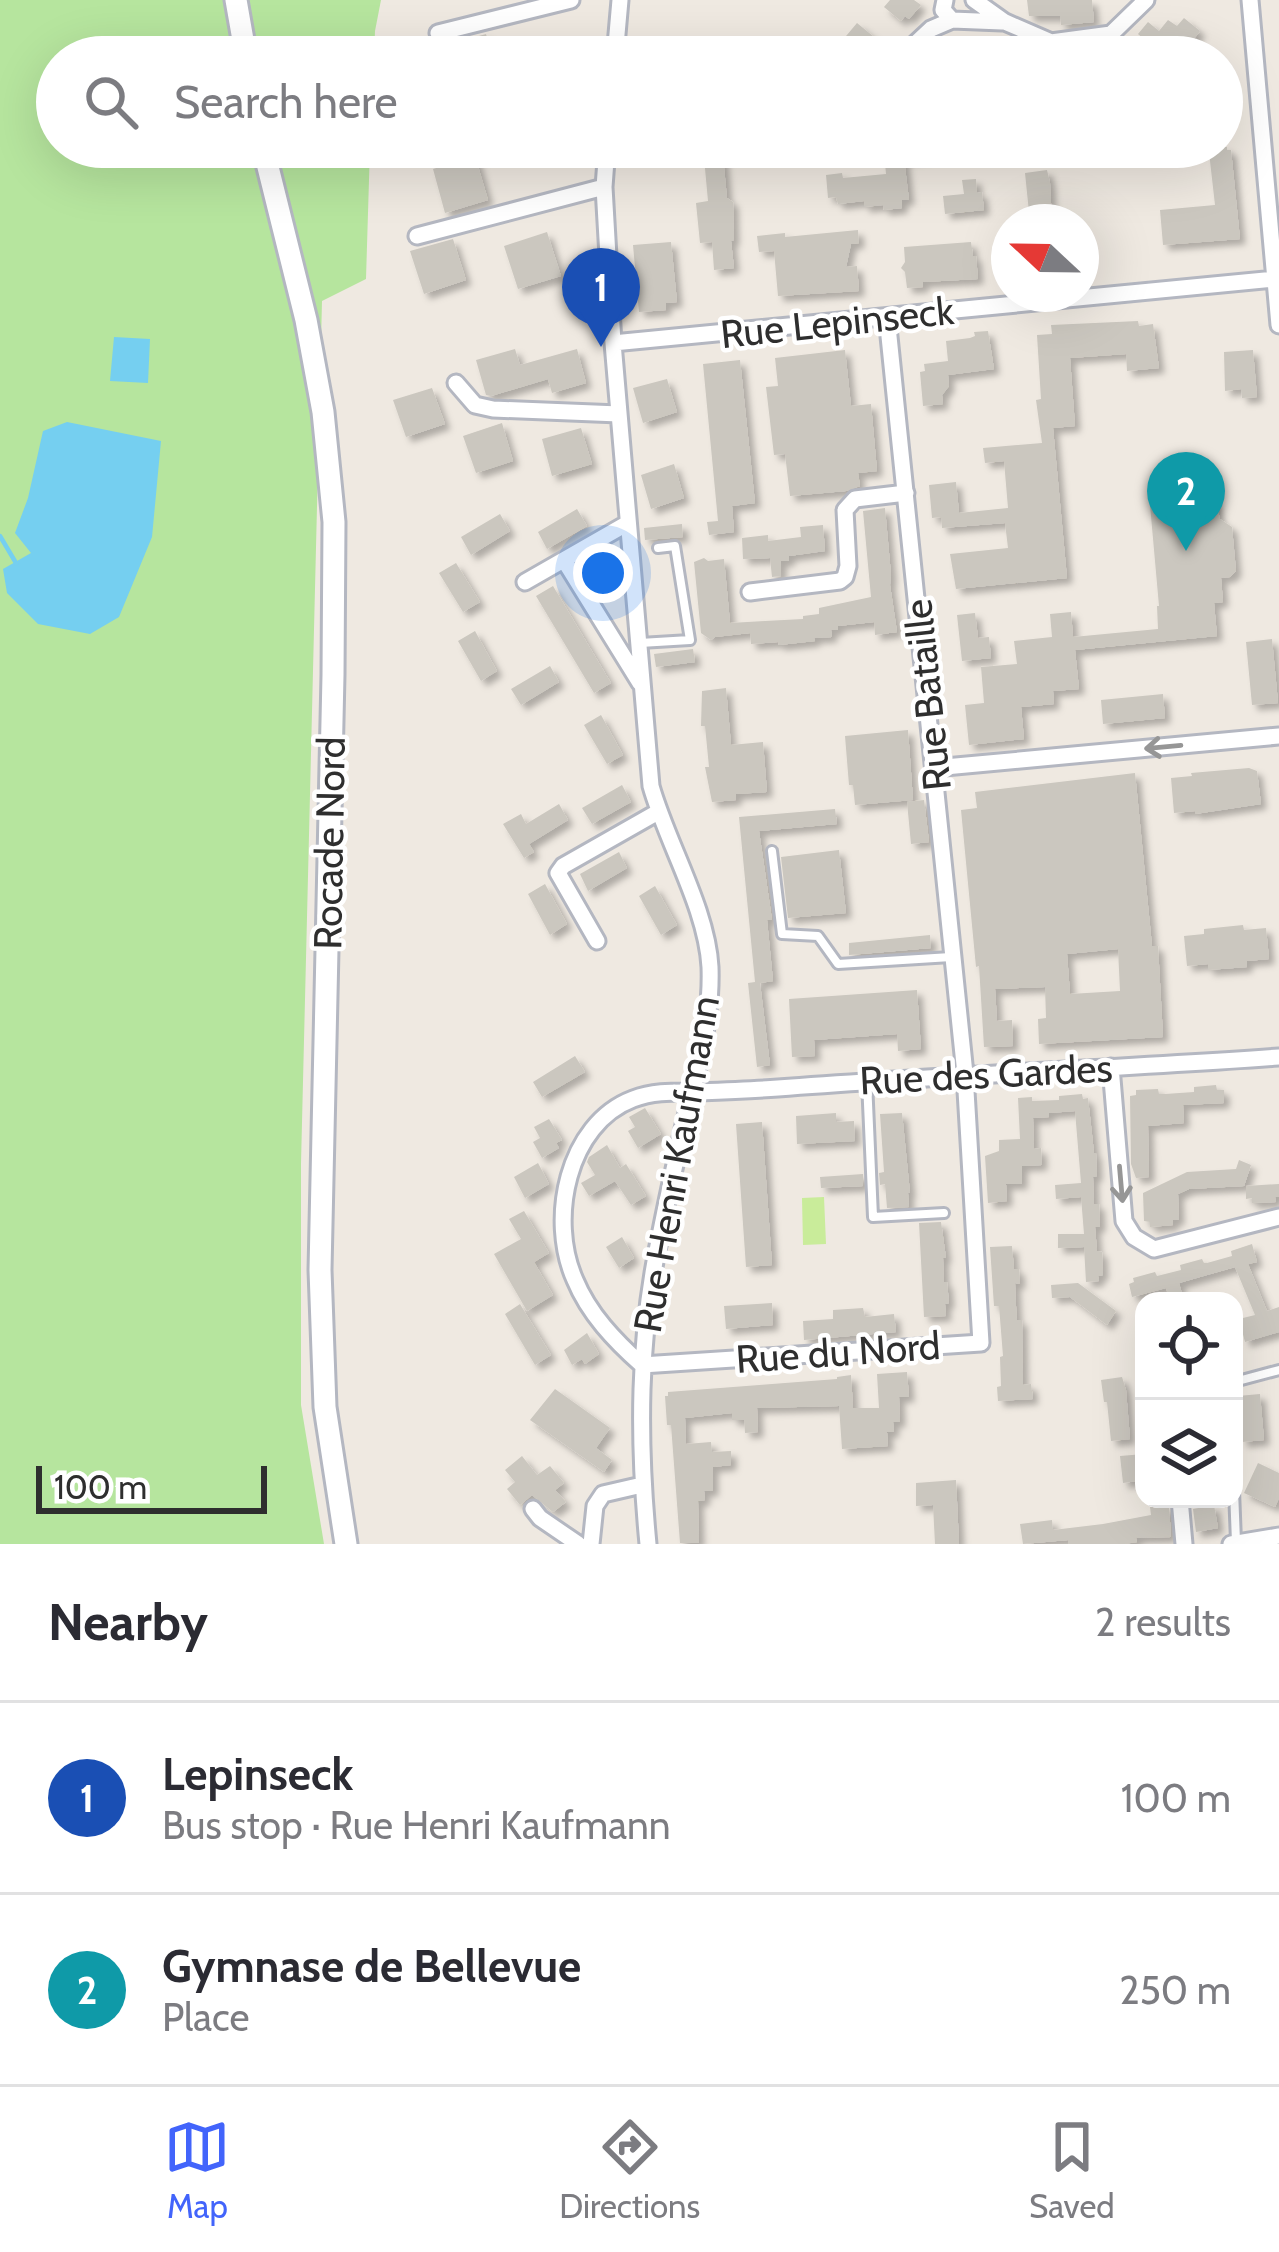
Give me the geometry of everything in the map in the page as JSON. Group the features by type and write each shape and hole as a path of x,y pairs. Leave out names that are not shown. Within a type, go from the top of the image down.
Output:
{"main road":[{"path":"236,0 242,36"},
{"name":"Rocade Nord","path":"268,168 306,320 323,412 334,522 320,1270 325,1407 346,1544"}],"street":[{"path":"438,33 572,0"},
{"path":"617,36 620,0"},
{"path":"944,0 943,10 952,20"},
{"path":"974,0 1005,22 1037,36"},
{"path":"1100,36 1111,34 1146,0"},
{"path":"1250,0 1279,325"},
{"path":"924,36 952,20 1005,22"},
{"name":"Rue Henri Kaufmann","path":"605,168 613,344 651,786 703,928 710,962 710,994 656,1254 642,1365 647,1544"},
{"path":"417,236 604,187"},
{"name":"Rue Lepinseck","path":"613,344 1275,279"},
{"name":"Rue Bataille","path":"887,317 964,1074"},
{"path":"456,383 476,405 493,409 619,414"},
{"path":"750,592 840,581 848,566 848,504 855,499 906,493"},
{"path":"525,582 628,523"},
{"path":"564,560 642,686"},
{"path":"934,768 1279,736"},
{"path":"597,941 558,873 562,866 658,812"},
{"name":"Rue des Gardes","path":"642,1365 607,1332 575,1282 566,1250 566,1191 576,1158 608,1111 651,1093 1279,1057"},
{"path":"1111,1067 1124,1221 1134,1237 1154,1249 1279,1217"},
{"name":"Rue du Nord","path":"642,1365 981,1343 964,1074"},
{"path":"591,1544 596,1506 603,1495 642,1485"},
{"path":"1181,1508 1184,1544"},
{"path":"532,1509 578,1544"},
{"path":"1234,1544 1279,1536"}],"lane":[{"path":"638,643 690,640 675,546 658,548"},
{"path":"772,851 782,934 818,936 838,964 953,957"},
{"path":"867,1081 873,1217 944,1214"},
{"path":"1243,1380 1279,1370"},
{"path":"1234,1508 1234,1544"}],"green space":[{"path":"0,0 381,0 375,36 36,36 36,168 369,168 366,279 322,301 301,1164 301,1405 324,1544 0,1544"},
{"path":"824,1197 826,1244 803,1245 802,1198"}],"water":[{"path":"114,337 150,339 148,383 110,381"},
{"path":"67,422 161,441 152,537 119,617 90,634 38,624 7,593 3,569 31,553 15,533 43,431"}],"building":[{"path":"890,0 914,0 921,5 901,21 884,7"},
{"path":"1027,0 1092,0 1094,22 1061,25 1060,16 1029,16"},
{"path":"1184,18 1200,31 1196,36 1138,34 1148,22 1159,31 1168,20 1177,26"},
{"path":"857,23 873,36 846,36"},
{"path":"479,168 488,200 445,213 433,169"},
{"path":"705,168 724,168 727,198 733,202 734,268 714,270 712,242 700,243 696,203 708,201"},
{"path":"885,168 905,168 909,200 902,200 902,208 864,207 864,201 838,204 836,197 828,198 826,175 886,174"},
{"path":"1211,168 1233,168 1240,239 1163,245 1160,210 1215,205"},
{"path":"1047,170 1051,204 1028,204 1025,173"},
{"path":"976,179 984,210 945,214 943,196 964,194 962,180"},
{"path":"858,230 859,243 851,244 846,267 857,266 859,291 778,296 774,251 759,252 757,236"},
{"path":"547,232 561,276 518,289 504,246"},
{"path":"453,239 466,280 424,294 410,251"},
{"path":"671,242 677,302 666,303 666,310 639,312 633,245"},
{"path":"971,242 978,279 923,282 923,287 907,288 901,268 904,247"},
{"path":"1138,321 1139,326 1153,324 1159,368 1127,371 1126,354 1070,358 1075,426 1053,428 1067,578 956,589 950,554 1008,548 1005,523 942,528 941,517 932,518 929,485 956,482 959,513 1008,508 1004,461 985,463 983,448 1042,443 1036,400 1041,399 1037,335 1052,334 1051,325"},
{"path":"988,331 994,369 948,375 943,404 923,406 920,372 925,371 924,364 948,361 946,341"},
{"path":"515,349 520,365 577,349 586,383 552,393 548,379 486,395 476,360"},
{"path":"845,350 851,406 871,404 877,471 858,473 860,486 846,491 790,496 785,454 774,455 766,387 778,386 775,358"},
{"path":"1253,350 1257,397 1242,398 1241,389 1225,391 1224,352"},
{"path":"740,360 755,503 732,506 734,532 709,535 707,522 718,521 703,364"},
{"path":"667,379 677,412 643,423 633,388"},
{"path":"432,388 445,424 406,437 393,400"},
{"path":"502,423 513,461 476,473 463,436"},
{"path":"581,428 592,464 552,476 542,439"},
{"path":"674,464 684,498 651,509 641,475"},
{"path":"1215,499 1220,519 1232,527 1236,571 1221,578 1223,602 1214,603 1217,636 1075,650 1079,689 1053,691 1054,704 1021,707 1024,739 969,745 965,705 984,703 981,667 1017,664 1014,641 1052,637 1050,614 1071,612 1073,637 1158,629 1150,505"},
{"path":"885,508 897,632 875,635 874,622 838,626 831,630 832,637 779,645 751,644 750,633 711,640 701,633 694,562 704,558 724,559 730,623 803,619 819,614 819,608 871,597 863,511"},
{"path":"577,509 587,526 547,549 538,532"},
{"path":"500,514 510,531 471,555 461,537"},
{"path":"682,524 683,537 645,540 644,528"},
{"path":"823,525 825,551 789,556 789,561 781,561 781,576 772,577 770,558 743,559 742,538 801,537 800,527"},
{"path":"456,563 480,602 463,612 439,573"},
{"path":"553,586 611,683 594,693 536,596"},
{"path":"975,613 978,638 989,637 991,658 962,661 957,615"},
{"path":"475,631 497,671 481,681 458,641"},
{"path":"1272,639 1278,703 1252,705 1246,642"},
{"path":"693,649 695,662 656,667 654,654"},
{"path":"550,666 559,682 521,705 511,689"},
{"path":"726,688 731,745 763,742 767,792 712,802 705,767 709,767 705,726 701,726 702,691"},
{"path":"1163,694 1165,718 1103,724 1101,700"},
{"path":"601,715 623,755 607,764 584,725"},
{"path":"908,730 913,800 855,805 845,736"},
{"path":"1249,768 1257,771 1261,804 1174,813 1171,778"},
{"path":"1135,773 1152,946 1158,946 1163,1037 1039,1044 1038,1019 1046,1018 1045,987 995,989 997,1021 1012,1020 1013,1046 984,1047 961,810 977,808 975,792","holes":["1118,949 1120,991 1070,994 1067,954"]},
{"path":"622,785 631,802 592,824 582,808"},
{"path":"924,800 929,842 911,844 907,802"},
{"path":"559,804 568,820 529,844 534,852 524,858 503,824 521,814 526,824"},
{"path":"835,809 837,824 759,831 772,920 767,920 773,981 760,983 770,1065 757,1067 748,983 755,982 739,817"},
{"path":"839,850 846,913 788,918 781,857"},
{"path":"619,852 627,868 588,891 580,874"},
{"path":"545,884 567,924 550,935 528,894"},
{"path":"655,886 677,925 661,935 639,896"},
{"path":"1243,925 1244,930 1266,928 1269,959 1247,961 1247,967 1208,970 1208,964 1187,966 1184,936"},
{"path":"930,935 931,948 849,955 849,943"},
{"path":"917,990 921,1049 898,1051 897,1034 814,1040 815,1056 792,1057 789,999"},
{"path":"575,1056 585,1072 542,1097 533,1082"},
{"path":"1216,1085 1217,1090 1224,1090 1224,1103 1183,1105 1184,1123 1148,1126 1149,1177 1136,1178 1131,1164 1130,1096 1136,1090 1158,1089 1165,1094"},
{"path":"1082,1094 1083,1099 1088,1098 1096,1153 1094,1204 1099,1204 1100,1227 1095,1227 1103,1275 1098,1276 1099,1281 1086,1282 1084,1247 1058,1248 1058,1234 1084,1234 1081,1197 1056,1199 1055,1185 1081,1183 1075,1111 1033,1118 1034,1149 1041,1148 1042,1165 1022,1166 1022,1184 1006,1184 1007,1201 988,1203 985,1156 999,1151 999,1140 1020,1139 1018,1098 1059,1100 1059,1096"},
{"path":"645,1108 661,1134 638,1148 628,1131 635,1127 629,1117"},
{"path":"836,1113 836,1122 854,1121 855,1141 797,1144 796,1116"},
{"path":"902,1113 909,1207 887,1208 879,1173 884,1172 880,1114"},
{"path":"549,1119 562,1140 556,1143 559,1148 542,1158 533,1142 540,1138 534,1127"},
{"path":"762,1122 772,1265 746,1267 736,1124"},
{"path":"607,1145 620,1168 626,1164 646,1196 631,1205 615,1181 589,1196 581,1183 595,1175 589,1157"},
{"path":"1239,1160 1251,1165 1244,1186 1189,1189 1178,1194 1179,1220 1173,1220 1173,1225 1150,1227 1144,1221 1143,1193 1187,1172 1236,1169"},
{"path":"538,1163 549,1184 525,1198 514,1177"},
{"path":"863,1174 863,1186 821,1188 820,1177"},
{"path":"1279,1184 1276,1202 1246,1199 1246,1186"},
{"path":"524,1211 549,1253 534,1262 553,1295 527,1311 494,1254 521,1239 509,1219"},
{"path":"941,1222 949,1303 945,1304 946,1316 924,1317 919,1223"},
{"path":"622,1237 634,1258 619,1268 606,1247"},
{"path":"1252,1244 1257,1262 1248,1264 1267,1311 1279,1307 1279,1332 1245,1342 1243,1318 1255,1315 1235,1267 1179,1283 1182,1292 1166,1288 1135,1292 1132,1297 1129,1284 1133,1278 1181,1270 1180,1265 1202,1259 1207,1263 1232,1256 1231,1251"},
{"path":"1012,1246 1014,1269 1019,1269 1020,1284 1015,1283 1017,1320 1022,1320 1023,1385 1031,1384 1033,1399 998,1401 1003,1356 990,1247"},
{"path":"1078,1283 1116,1311 1107,1325 1070,1297 1052,1298 1051,1285"},
{"path":"772,1303 773,1325 726,1329 724,1306"},
{"path":"520,1304 551,1355 535,1365 505,1314"},
{"path":"863,1308 865,1317 894,1314 896,1332 804,1340 803,1321 833,1319 833,1310"},
{"path":"587,1333 599,1354 585,1364 582,1359 572,1365 564,1350"},
{"path":"907,1372 909,1397 899,1397 900,1422 893,1422 894,1432 887,1432 888,1446 842,1449 839,1406 757,1408 758,1432 745,1433 744,1420 732,1420 732,1413 685,1418 686,1444 711,1442 712,1452 731,1451 731,1465 713,1467 713,1491 704,1491 705,1500 698,1501 699,1543 680,1543 671,1425 667,1425 668,1392 851,1375 853,1408 879,1408 877,1374"},
{"path":"1122,1377 1130,1439 1111,1441 1101,1380"},
{"path":"555,1389 610,1428 596,1448 612,1460 604,1472 530,1420"},
{"path":"1260,1394 1264,1440 1243,1442 1243,1396"},
{"path":"1135,1455 1135,1481 1123,1483 1120,1456"},
{"path":"522,1456 537,1475 550,1466 564,1483 555,1490 566,1502 553,1512 532,1495 520,1505 507,1489 515,1482 505,1470"},
{"path":"1258,1463 1279,1473 1275,1507 1244,1493"},
{"path":"956,1480 959,1544 935,1544 933,1505 916,1506 916,1483"},
{"path":"1150,1508 1169,1508 1171,1537 1136,1538 1137,1542 1124,1544 1068,1544 1068,1540 1023,1544 1020,1524 1052,1520 1053,1530 1151,1515"},
{"path":"1215,1508 1218,1528 1196,1532 1193,1509"}],"waterway":[{"path":"0,536 16,563"}],"place":[{"name":"Lepinseck","path":"601,347"},
{"name":"Gymnase de Bellevue","path":"1186,551"}]}
